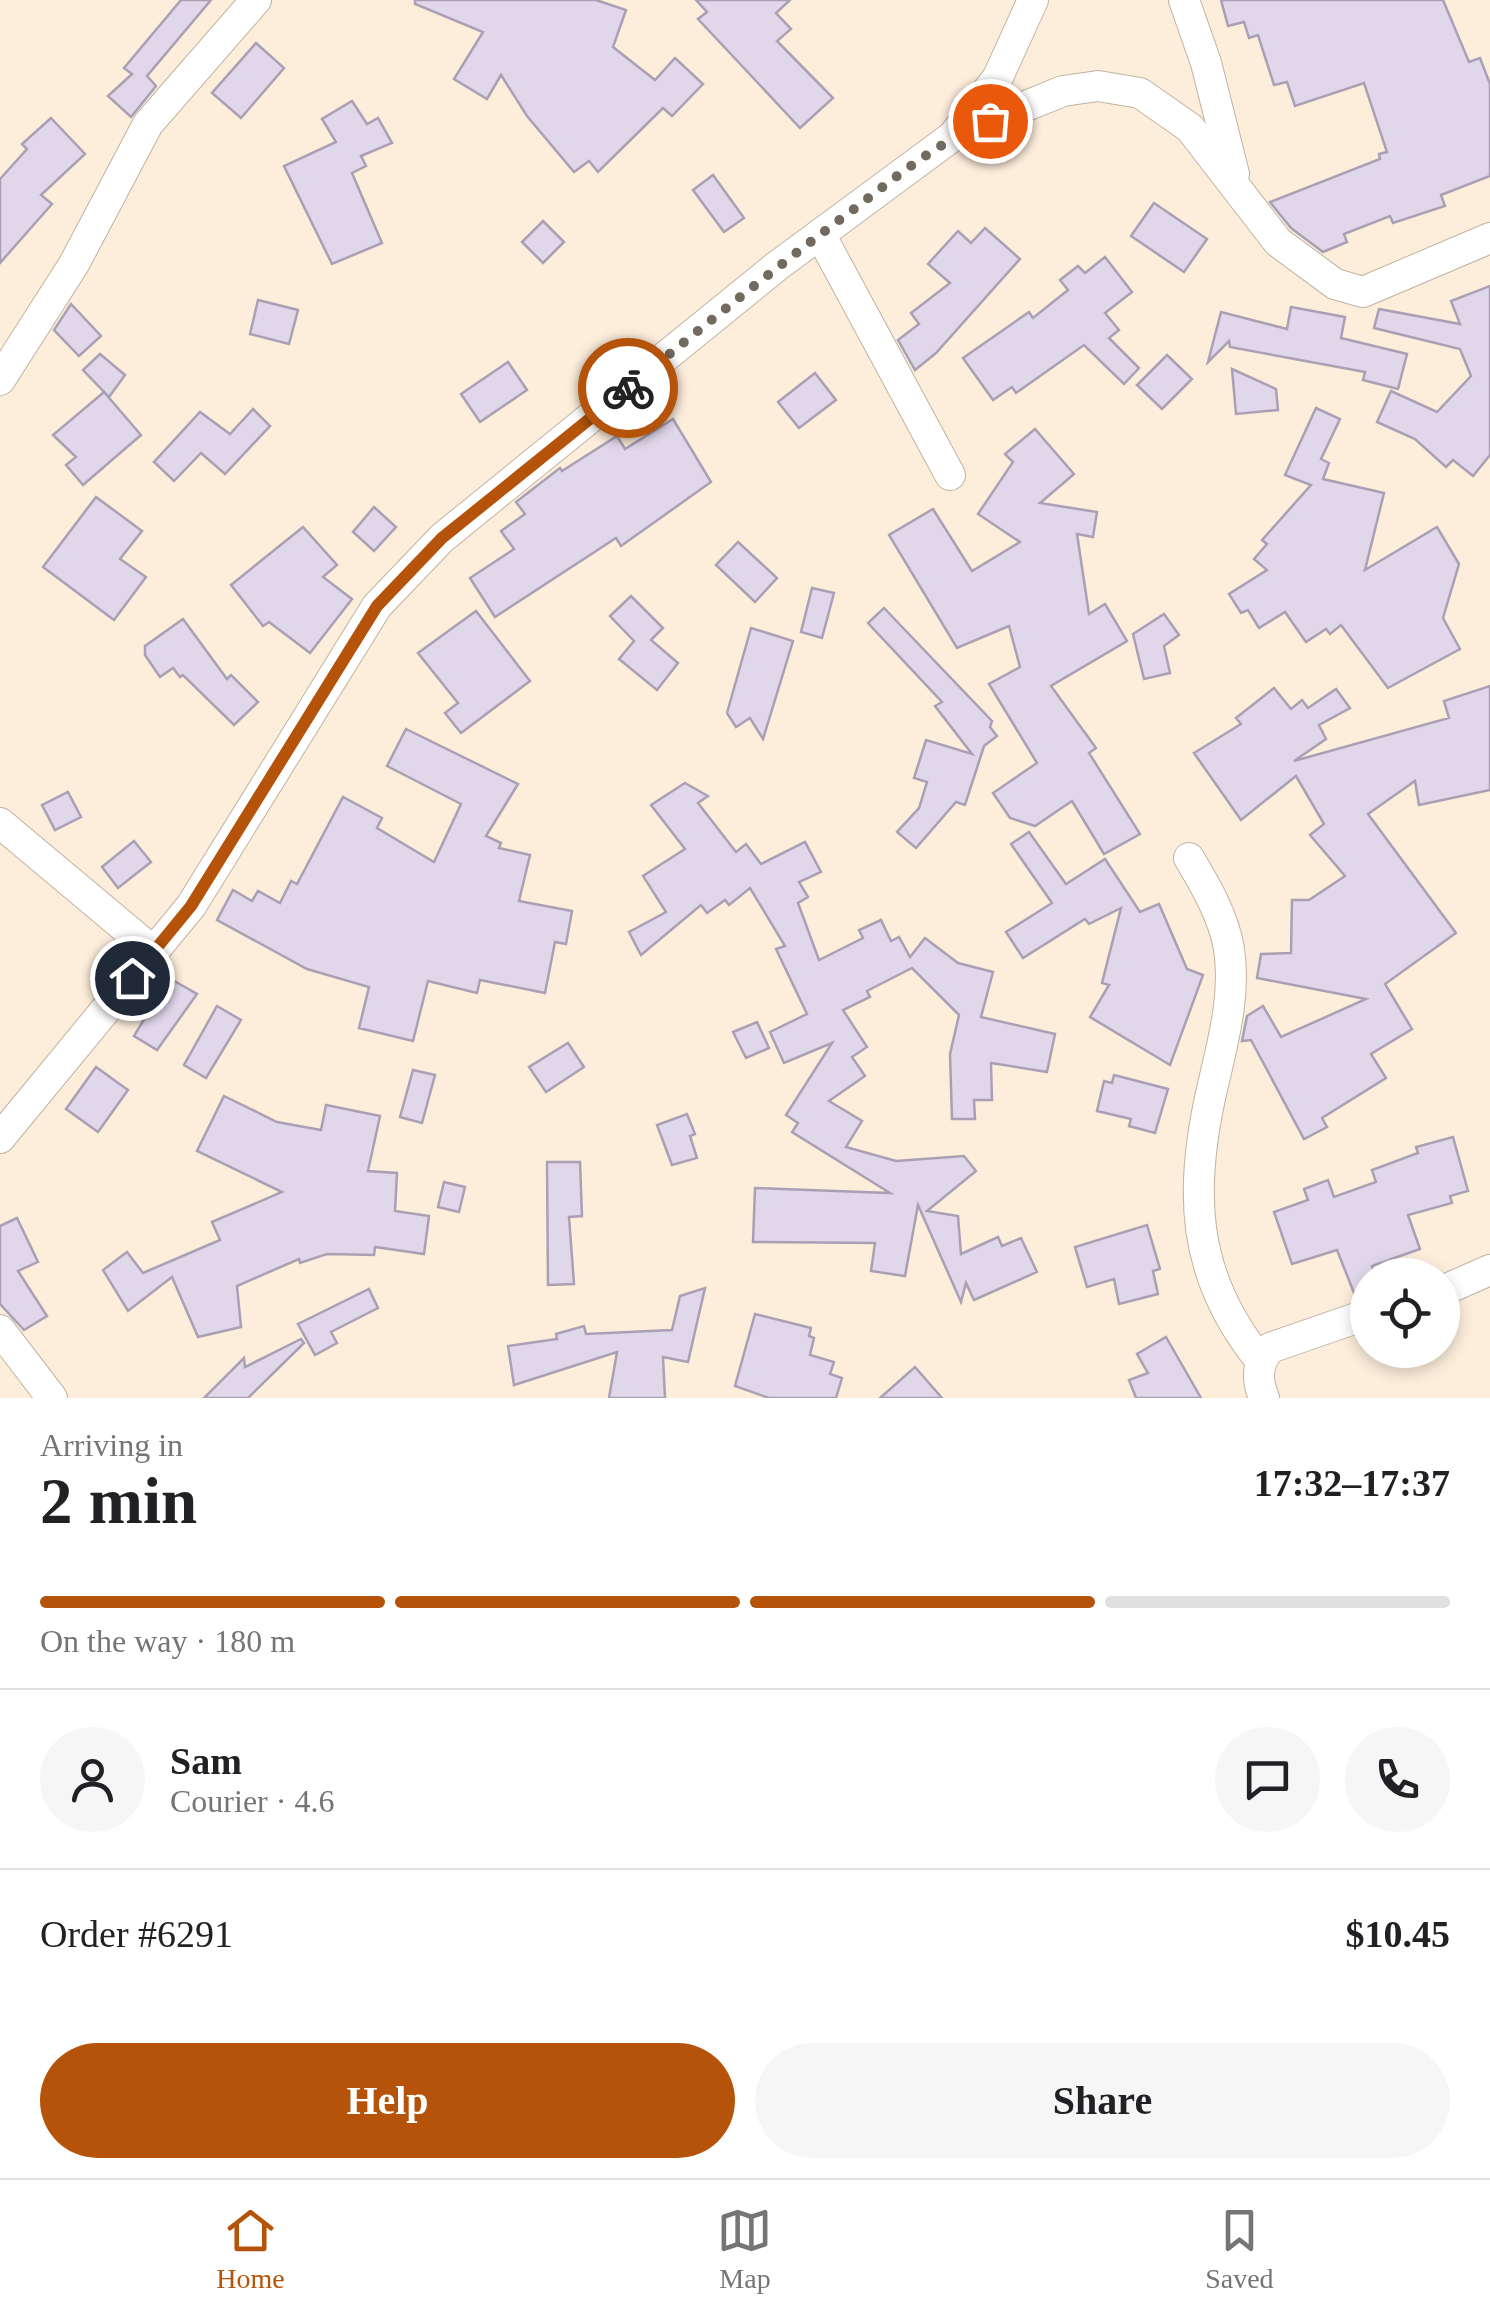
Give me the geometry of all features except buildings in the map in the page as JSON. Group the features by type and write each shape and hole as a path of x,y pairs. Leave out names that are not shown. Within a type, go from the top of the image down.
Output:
{"street":[{"path":"0,380 74,264 148,124 256,0"},
{"path":"953,136 998,77 1033,0"},
{"path":"1184,0 1206,63 1237,186"},
{"path":"0,1138 191,906 377,606 442,538 820,234 953,136 1063,92 1098,86 1140,93 1190,128 1278,242 1335,284 1363,292 1490,238"},
{"path":"820,234 950,475"},
{"path":"0,823 154,952"},
{"path":"1189,858 1208,890 1229,948 1230,1000 1200,1162 1203,1252 1212,1284 1233,1326 1260,1360 1264,1398"},
{"path":"1460,1283 1490,1270"},
{"path":"1260,1360 1282,1340 1350,1319"},
{"path":"0,1330 52,1398"}],"way so far":[{"path":"628,388 777,266 953,136 990,121"}],"route":[{"path":"132,978 191,906 377,606 442,538 628,388"}]}
